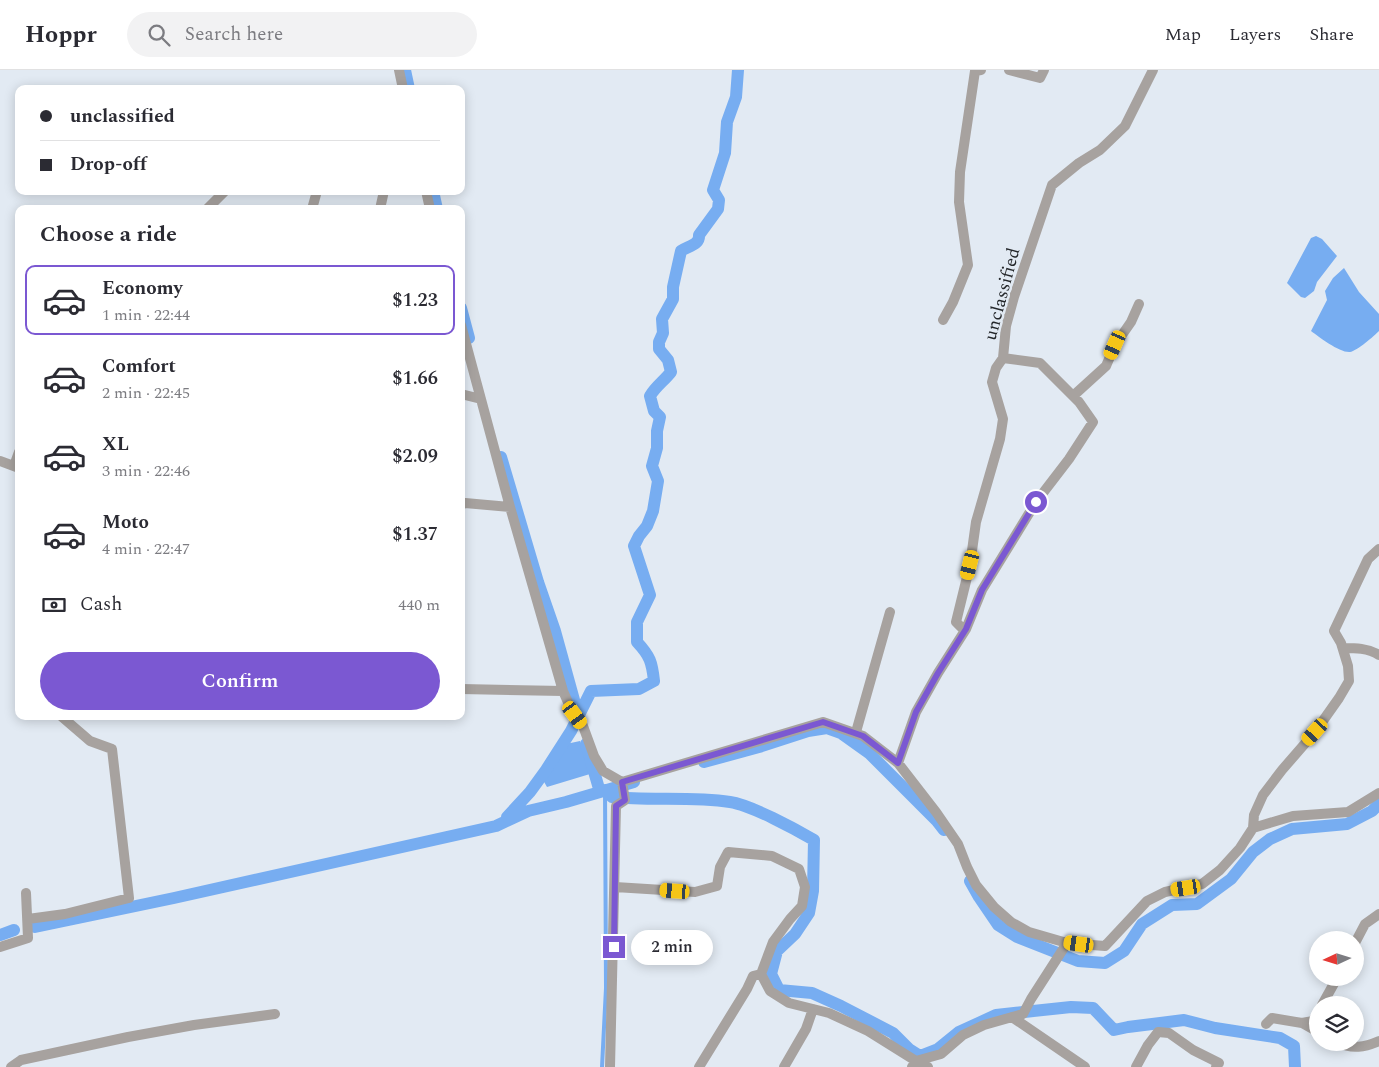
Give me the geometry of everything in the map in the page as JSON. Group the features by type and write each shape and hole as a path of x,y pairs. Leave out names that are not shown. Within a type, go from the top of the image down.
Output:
{"street":[{"path":"399,70 402,85"},
{"path":"943,320 953,302 968,265 959,202 960,172 975,70 981,70"},
{"path":"1009,70 1040,78 1044,70"},
{"name":"unclassified","path":"898,763 916,712 966,629 982,590 1036,502 1069,460 1094,422 1073,396 1040,363 1003,358 1006,326 1052,185 1079,163 1100,150 1124,126 1153,70"},
{"path":"211,205 222,195"},
{"path":"1073,396 1106,366 1115,345 1131,322 1139,304"},
{"path":"465,340 510,507 563,691 583,726 594,756 603,770 622,782 625,800 616,806 610,1067"},
{"path":"966,629 956,622 970,565 976,522 1000,439 1003,419 992,382 996,368 1003,358"},
{"path":"465,395 481,399"},
{"path":"0,461 15,467"},
{"path":"465,502 510,507"},
{"path":"622,782 823,722 856,732 898,763 958,844 976,885 994,907 1011,922 1029,932 1066,945 1105,946 1147,901 1165,892 1202,884 1220,870 1233,856 1253,828 1254,814 1263,795 1315,732 1349,681 1348,666 1343,648 1334,631 1368,559 1379,549"},
{"path":"856,732 890,612"},
{"path":"1343,648 1358,648 1379,655"},
{"path":"465,689 563,691"},
{"path":"28,918 65,914 129,898 112,749 90,741 66,720"},
{"path":"1253,828 1293,816 1348,812 1379,793"},
{"path":"615,887 695,892 717,886 720,867 728,852 772,856 799,869 805,887 802,906 773,942 761,974 770,991 789,1003 828,1012 868,1031 914,1064 928,1067"},
{"path":"0,946 28,938 26,893"},
{"path":"1361,931 1365,924 1379,914"},
{"path":"914,1064 941,1054 963,1035 984,1024 1018,1016 1066,945"},
{"path":"699,1067 753,976 761,974"},
{"path":"784,1067 806,1029 814,1009"},
{"path":"10,1067 21,1060 128,1037 194,1025 275,1014"},
{"path":"1018,1016 1085,1067"},
{"path":"1266,1024 1272,1018 1302,1023 1309,1022"},
{"path":"1302,1023 1309,1027"},
{"path":"1136,1067 1148,1045 1158,1032 1169,1033 1220,1066"},
{"path":"1364,1047 1379,1041"}],"water":[{"path":"1316,236 1322,239 1337,256 1317,282 1314,291 1305,298 1301,297 1287,283 1311,238"},
{"path":"1344,268 1359,292 1379,314 1379,331 1361,346 1350,352 1335,347 1311,331 1327,300 1325,291 1333,278"},
{"path":"580,741 590,774 547,787 543,780 566,744"}],"waterway":[{"path":"405,70 408,85"},
{"path":"507,817 530,792 546,770 571,731 591,691 639,689 654,681 650,660 637,642 637,622 650,595 634,546 647,526 653,511 658,481 652,466 657,448 657,431 660,417 654,411 650,396 671,372 668,360 659,349 659,342 663,333 662,319 673,299 673,287 681,251 698,241 699,235 718,209 719,200 713,190 725,153 727,122 736,97 738,70"},
{"path":"434,195 436,205"},
{"path":"465,323 469,338"},
{"path":"501,457 538,582 555,631 579,718"},
{"path":"704,762 808,731 827,728 841,733 869,753 944,830"},
{"path":"586,744 600,792"},
{"path":"35,927 496,826 528,811 634,782"},
{"path":"602,1067 606,988 605,790"},
{"path":"605,790 612,797 701,799 739,804 773,818 814,840 813,891 809,913 795,934 777,951 771,974 779,990 812,993 841,1006 893,1033 909,1049 920,1056 938,1049 959,1032 996,1015 1071,1007 1093,1008 1114,1030 1184,1020 1215,1028 1280,1038 1294,1046 1295,1067"},
{"path":"970,881 998,925 1017,937 1078,961 1105,963 1124,951 1142,924 1172,905 1197,904 1231,879 1253,852 1270,839 1292,829 1347,824 1372,811 1379,804"},
{"path":"0,935 14,930"}],"route":[{"path":"614,947 616,806 625,800 622,782 823,722 856,732 898,763 916,712 966,629 982,590 1036,502"}]}
